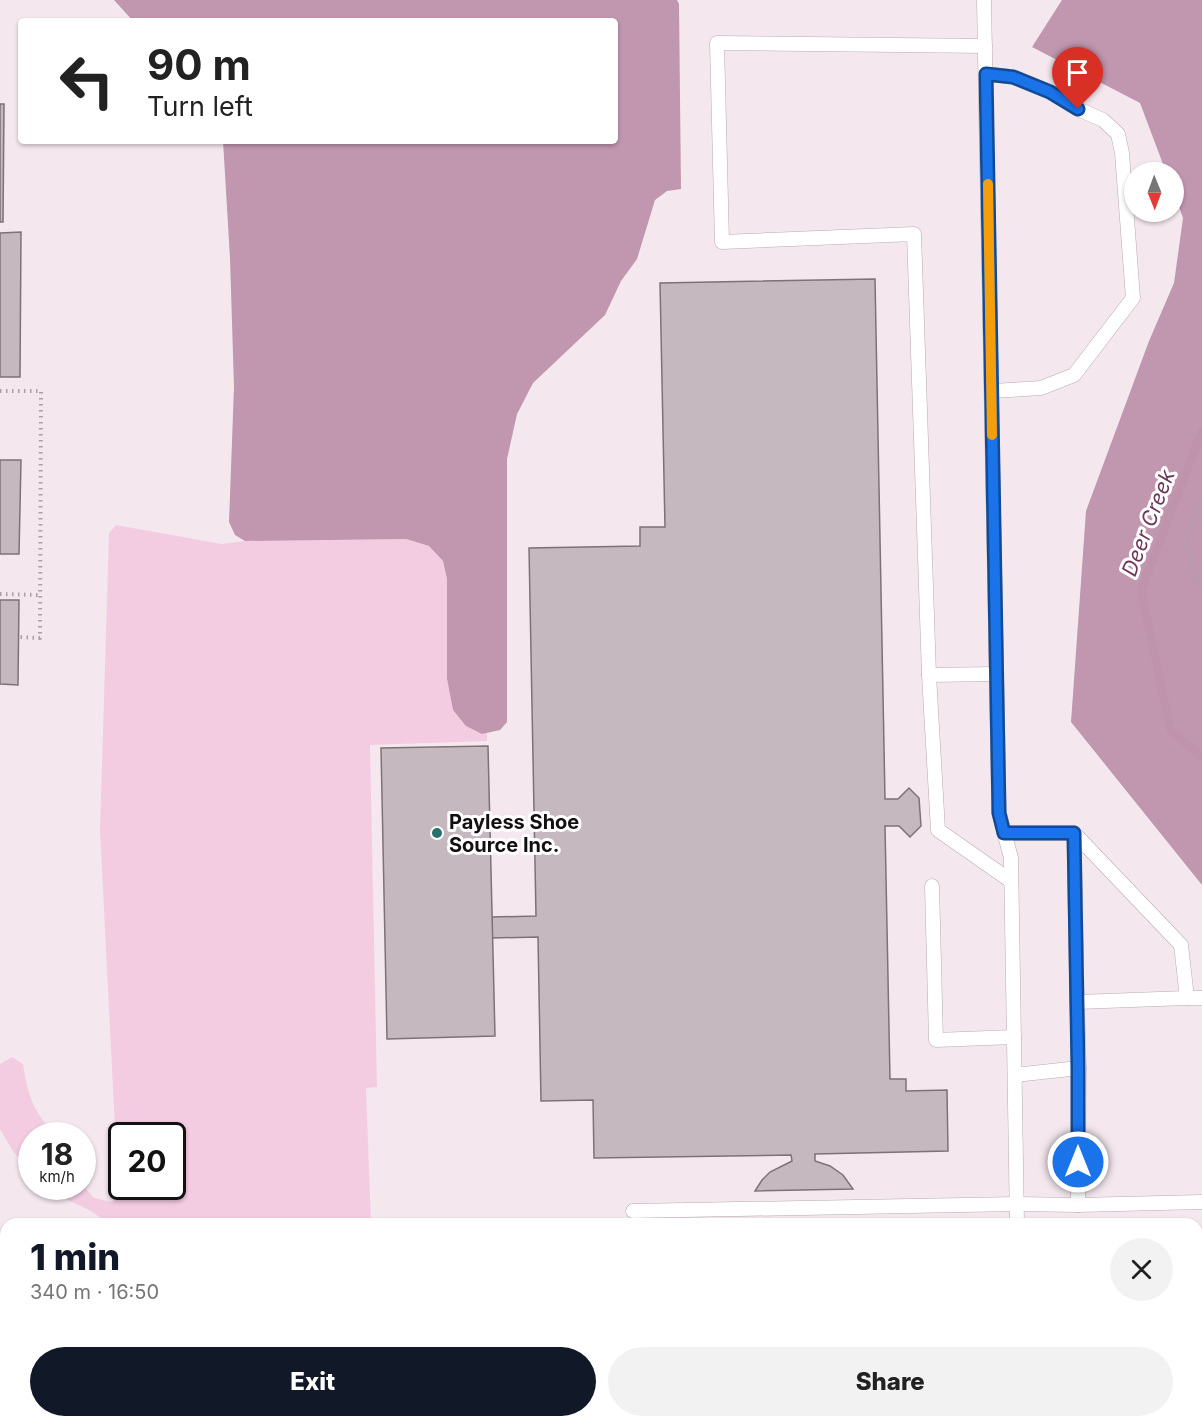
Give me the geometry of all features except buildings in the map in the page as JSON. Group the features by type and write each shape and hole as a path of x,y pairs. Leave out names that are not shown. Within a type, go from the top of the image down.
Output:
{"lane":[{"path":"984,0 999,813 1011,858 1017,1218"},
{"path":"985,46 717,43 722,242 914,234 929,675 938,830 1011,881"},
{"path":"986,74 1013,77 1050,92 1078,109 1103,120 1118,134 1122,153 1133,298 1074,375 1041,388 992,392"},
{"path":"929,675 996,674"},
{"path":"1004,833 1074,833 1181,945 1186,998"},
{"path":"1074,833 1078,1205"},
{"path":"932,886 936,1040 1014,1036"},
{"path":"1077,1002 1202,998"},
{"path":"1015,1075 1078,1068"},
{"path":"633,1211 1202,1202"}],"path":[{"path":"0,391 41,391 40,638 19,637"},
{"path":"1202,503 1187,537 1190,555 1202,592"},
{"path":"0,594 40,595"}],"shaded area":[{"path":"114,0 677,0 679,4 681,189 667,191 655,200 637,259 621,281 605,315 533,383 517,414 507,459 507,722 500,730 482,734 466,726 453,710 447,679 447,579 443,561 429,546 406,539 245,541 235,535 229,522 234,387 223,144 618,144 618,18 130,18"},
{"path":"1062,0 1202,0 1202,885 1071,722 1086,511 1149,341 1174,283 1184,222 1184,162 1162,162 1140,103 1032,47"},
{"path":"116,525 222,544 245,541 406,539 429,546 443,561 447,579 447,679 453,710 482,734 487,733 487,741 370,745 377,1087 366,1088 371,1218 101,1218 68,1200 96,1198 112,1202 115,1200 186,1200 186,1122 115,1122 100,830 109,533"},
{"path":"12,1057 23,1064 33,1103 45,1122 18,1122 18,1157 0,1129 0,1064"}],"waterway":[{"name":"Deer Creek","path":"1202,431 1141,591 1171,731 1202,757"}],"slow traffic":[{"path":"988,184 992,435"}],"place":[{"name":"Payless Shoe Source Inc.","path":"437,833"}],"route":[{"path":"1078,109 1050,92 1013,77 986,74 999,813 1004,833 1074,833 1078,1162"}]}
